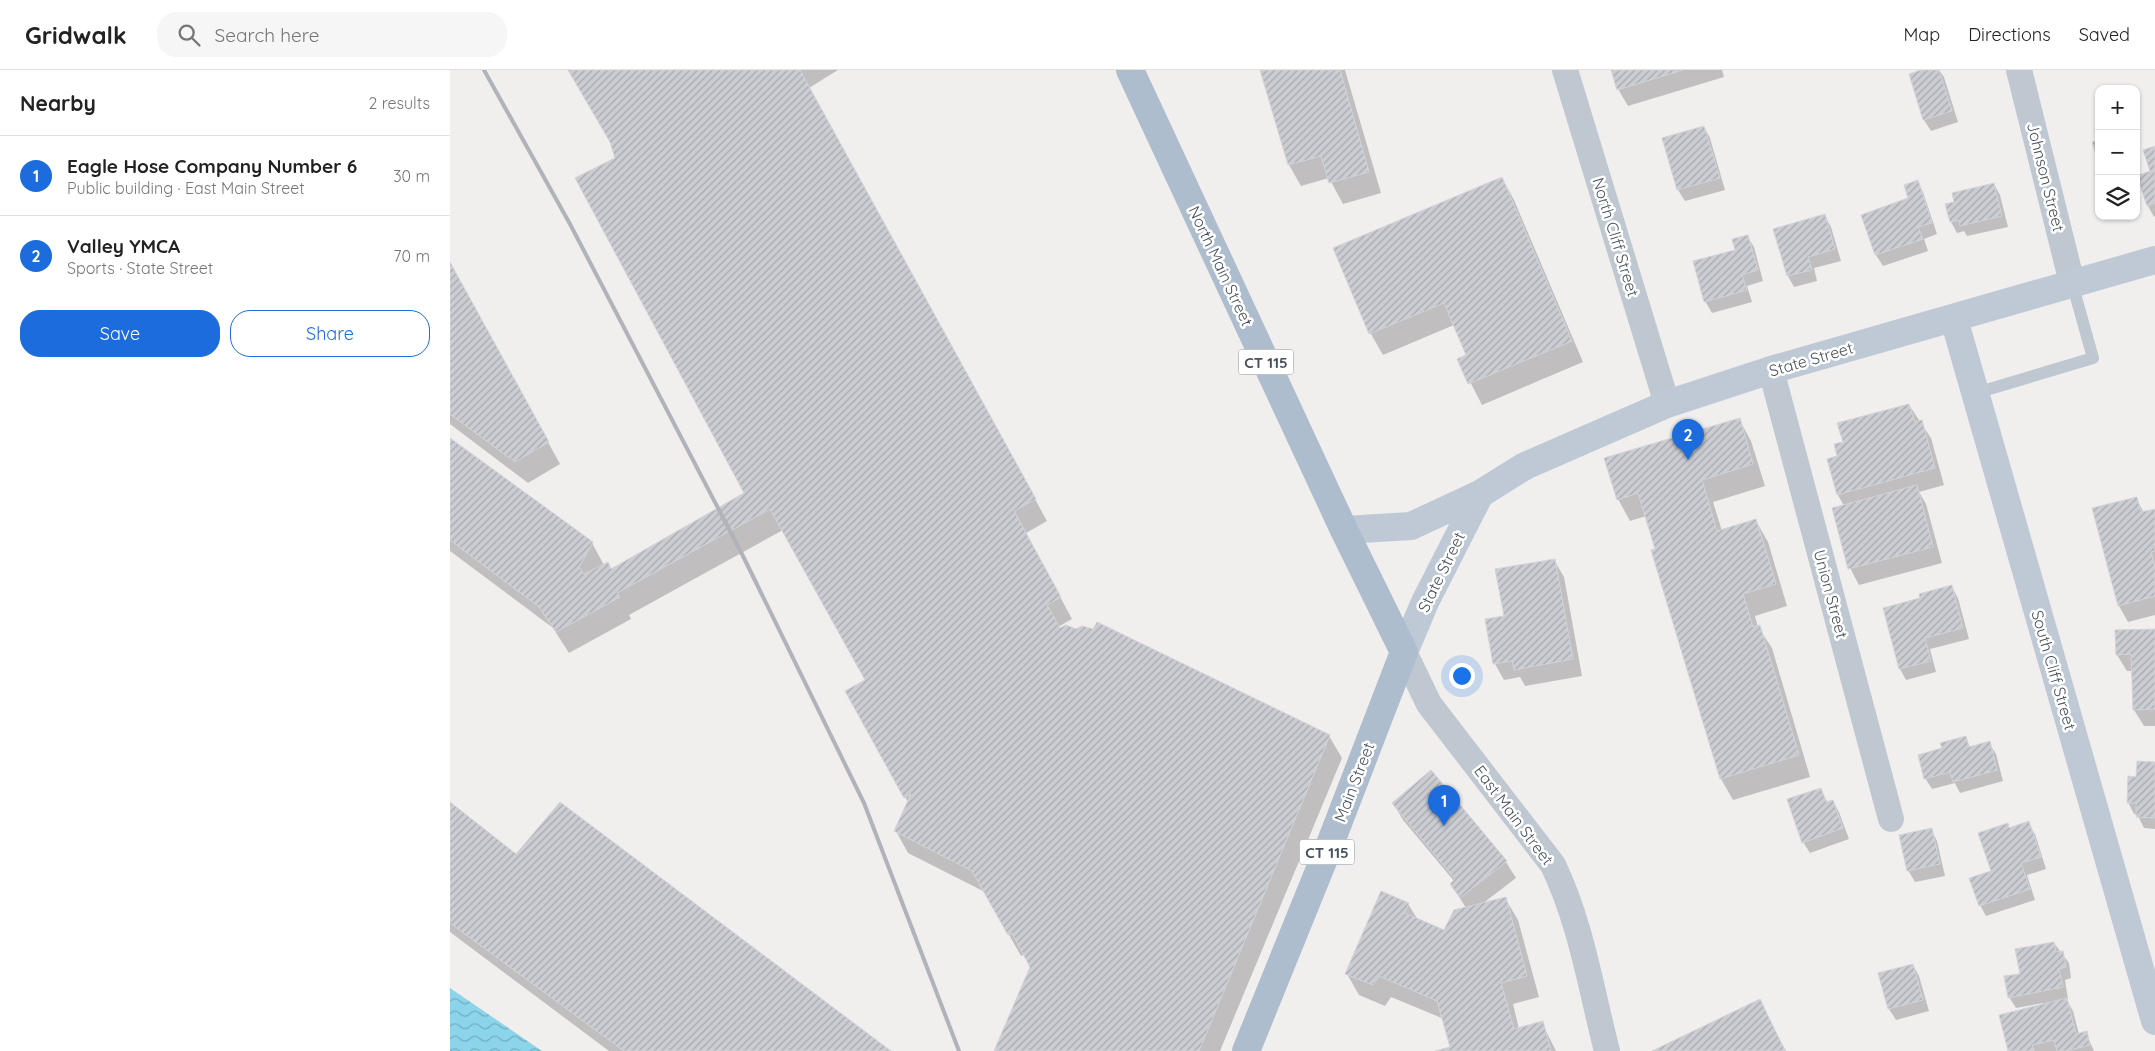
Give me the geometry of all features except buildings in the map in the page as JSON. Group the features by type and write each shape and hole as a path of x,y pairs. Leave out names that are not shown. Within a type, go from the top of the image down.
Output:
{"main road":[{"name":"North Main Street","path":"1130,70 1344,530 1404,652"},
{"name":"State Street","path":"1344,530 1411,526 1480,494 1525,466 1667,404 1771,370 2155,260"},
{"name":"South Cliff Street","path":"1954,319 2148,972 2155,1021"},
{"name":"State Street","path":"1404,652 1425,602 1480,494"},
{"name":"Main Street","path":"1246,1051 1332,839 1404,652"}],"street":[{"name":"North Cliff Street","path":"1565,70 1667,404"},
{"name":"Johnson Street","path":"2019,70 2072,283"},
{"name":"Union Street","path":"1771,370 1891,819"},
{"name":"East Main Street","path":"1404,652 1429,704 1553,865 1574,916 1607,1051"}],"lane":[{"path":"1976,393 2093,358 2072,283"}],"water":[{"path":"450,988 542,1051 450,1051"}],"railway":[{"path":"484,70 570,224 743,556 864,803 959,1051"}],"place":[{"name":"Valley YMCA","path":"1688,460"},
{"name":"Eagle Hose Company Number 6","path":"1444,826"}]}
